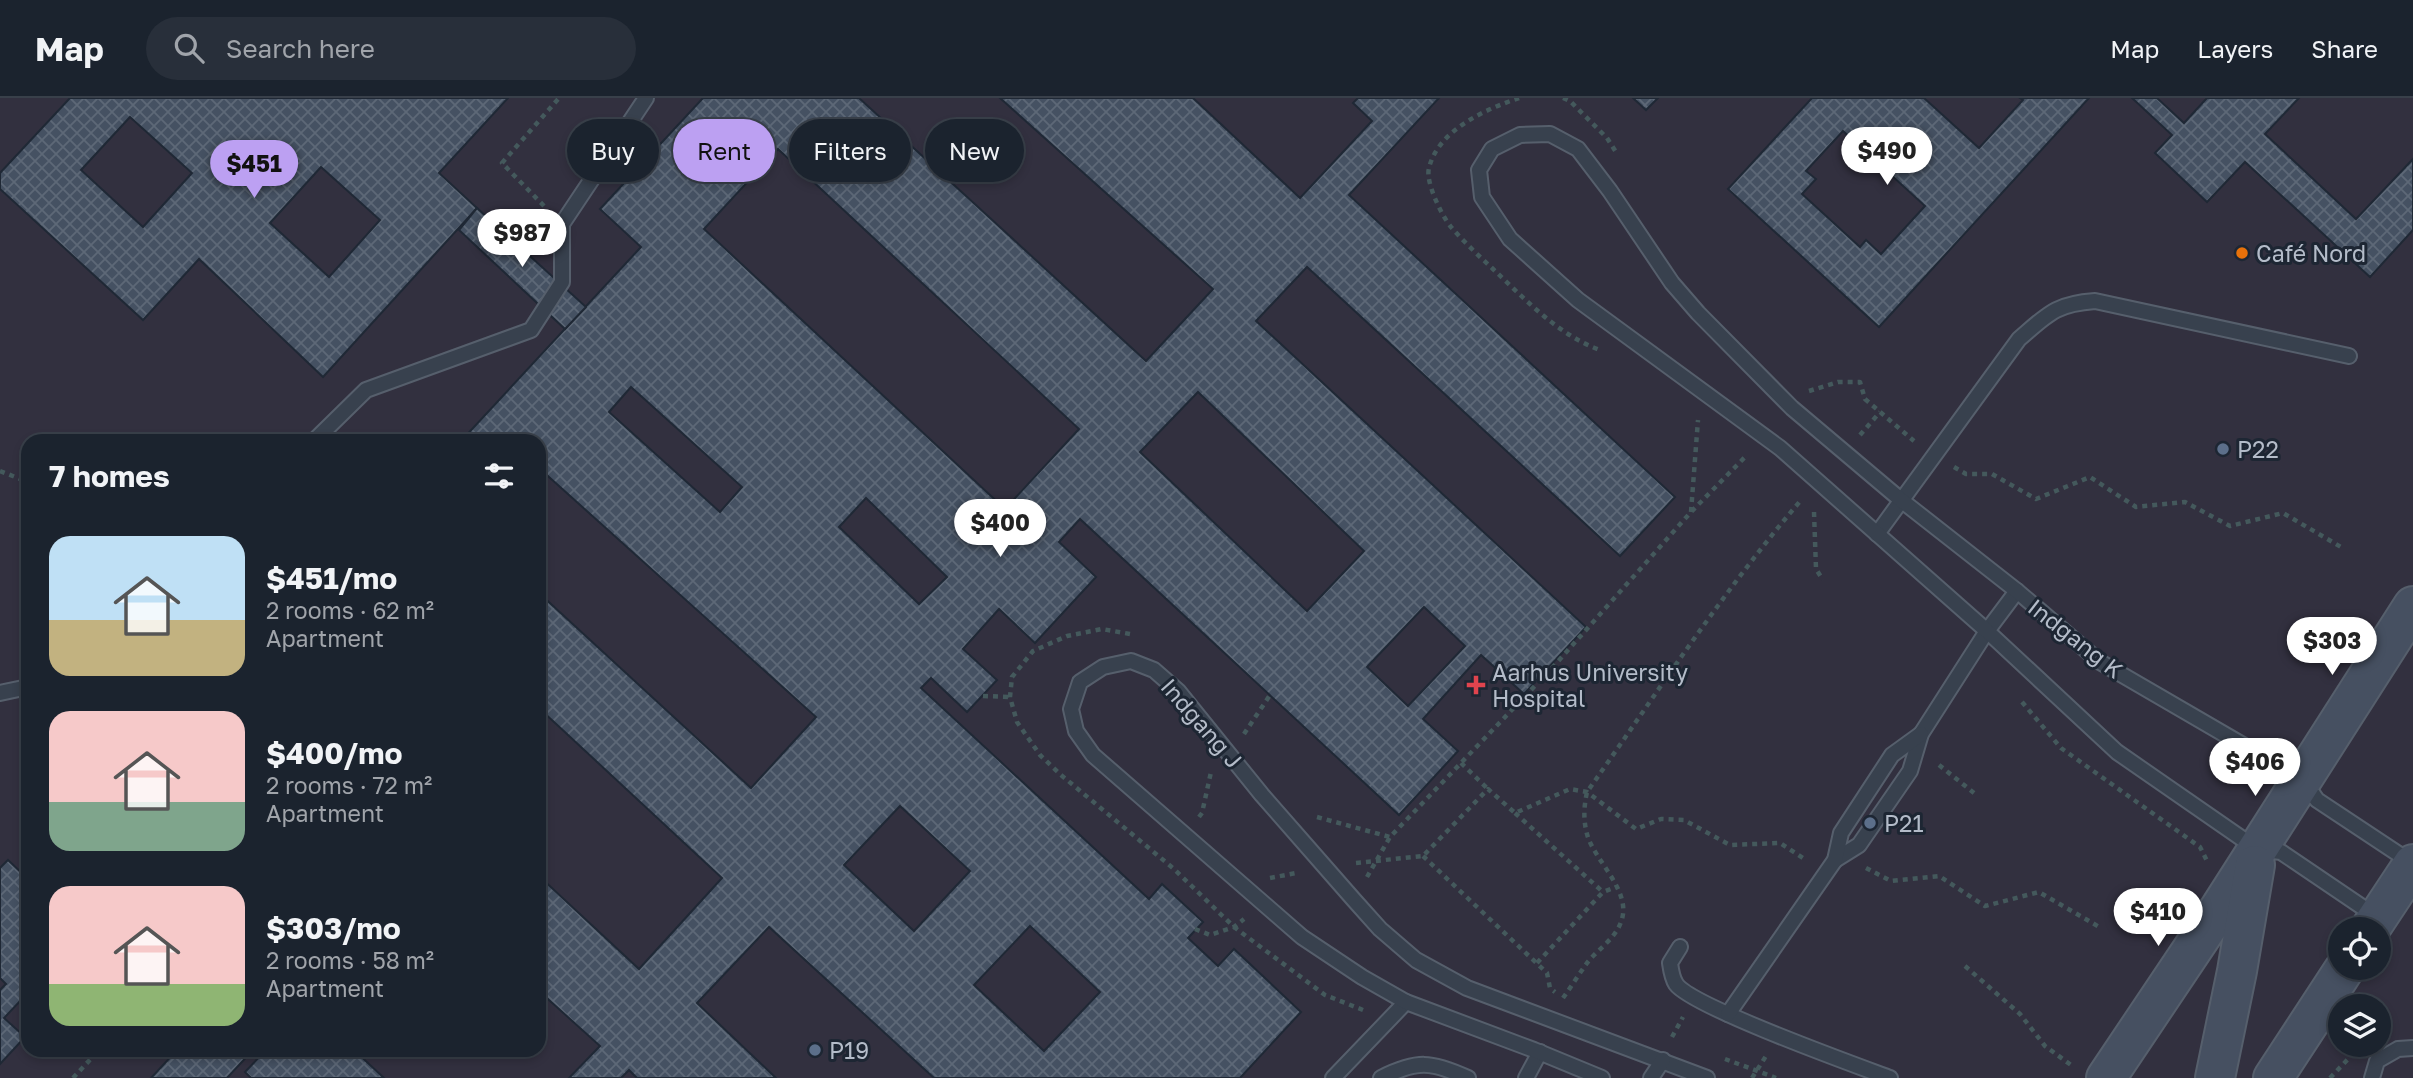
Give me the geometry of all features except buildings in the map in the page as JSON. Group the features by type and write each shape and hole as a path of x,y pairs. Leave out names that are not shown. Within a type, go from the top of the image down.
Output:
{"street":[{"path":"2093,1075 2257,849 2413,606"},
{"path":"2216,1078 2257,849"},
{"path":"2378,917 2413,864"},
{"path":"2273,1078 2337,980"}],"lane":[{"path":"321,434 366,390 531,330 562,282 562,224 646,98"},
{"name":"Indgang K","path":"2366,917 2281,852 2257,849 2117,752 1987,631 1765,436 1578,300 1510,239 1482,198 1479,170 1492,149 1520,135 1550,134 1578,149 1672,283 1792,408 2100,662 2303,780 2317,800 2413,864"},
{"path":"1877,534 2019,339 2049,313 2070,303 2095,300 2349,356"},
{"path":"1728,1014 1835,860 1859,845 1910,771 1921,734 1987,631 2017,591"},
{"name":"Indgang J","path":"1602,1078 1406,1002 1362,977 1302,937 1093,755 1076,732 1071,709 1080,682 1103,667 1131,661 1154,670 1178,691 1324,867 1380,929 1416,960 1467,988 1707,1078"},
{"path":"0,693 21,688"},
{"path":"1835,860 1840,833 1892,755 1921,734"},
{"path":"1680,947 1670,963 1672,975 1676,986 1695,999 1890,1078"},
{"path":"1333,1078 1406,1002"},
{"path":"2372,1078 2377,1061 2398,1049 2413,1048"},
{"path":"1526,1078 1540,1052"},
{"path":"1651,1078 1663,1060"},
{"path":"1381,1078 1405,1066 1438,1065 1468,1078"}],"path":[{"path":"559,98 502,163 562,224"},
{"path":"1563,98 1570,101 1607,138 1621,162"},
{"path":"1801,381 1810,390"},
{"path":"1792,408 1810,390 1838,382 1860,382 1865,399 1916,443 1966,474 1992,474 2001,477 2036,499 2090,477 2136,507 2185,502 2230,526 2283,513 2342,547"},
{"path":"1844,452 1880,412"},
{"path":"1691,512 1698,419"},
{"path":"1354,900 1390,837 1553,667 1691,512 1765,436"},
{"path":"0,471 21,479"},
{"path":"1550,1019 1588,962 1617,932 1623,918 1622,900 1587,836 1583,810 1587,792 1764,543 1819,482"},
{"path":"1813,508 1816,569 1823,580"},
{"path":"1137,635 1102,629 1067,636 1032,651 1012,677 1010,697 1017,722 1040,755 1162,859 1234,927 1325,995 1388,1020"},
{"path":"1244,734 1270,695"},
{"path":"983,696 1010,697"},
{"path":"2020,699 2061,748 2200,847 2208,862"},
{"path":"1162,859 1202,813 1226,709 1252,744"},
{"path":"1935,762 1974,793"},
{"path":"1461,763 1604,892"},
{"path":"1240,883 1324,867 1423,856 1488,789"},
{"path":"1516,813 1570,789 1587,792 1636,829 1661,819 1684,820 1730,845 1780,843 1808,861 1835,860 1858,864 1891,881 1939,876 1985,906 2039,892 2101,928"},
{"path":"1308,815 1390,837"},
{"path":"1423,856 1547,973 1550,988 1563,998"},
{"path":"1537,964 1604,892 1616,887"},
{"path":"1195,929 1210,935 1234,927 1264,904"},
{"path":"1965,966 2020,1014 2045,1046 2093,1075"},
{"path":"1663,1060 1674,1031 1695,999"},
{"path":"73,1078 92,1057"},
{"path":"2330,1078 2350,1057"}],"shaded area":[{"name":"Aarhus University Hospital","path":"0,98 2413,98 2413,1078 0,1078"}],"place":[{"name":"Café Nord","path":"2242,253"},
{"name":"P22","path":"2223,449"},
{"name":"Aarhus University Hospital","path":"1476,685"},
{"name":"P21","path":"1870,823"},
{"name":"P19","path":"815,1050"}]}
